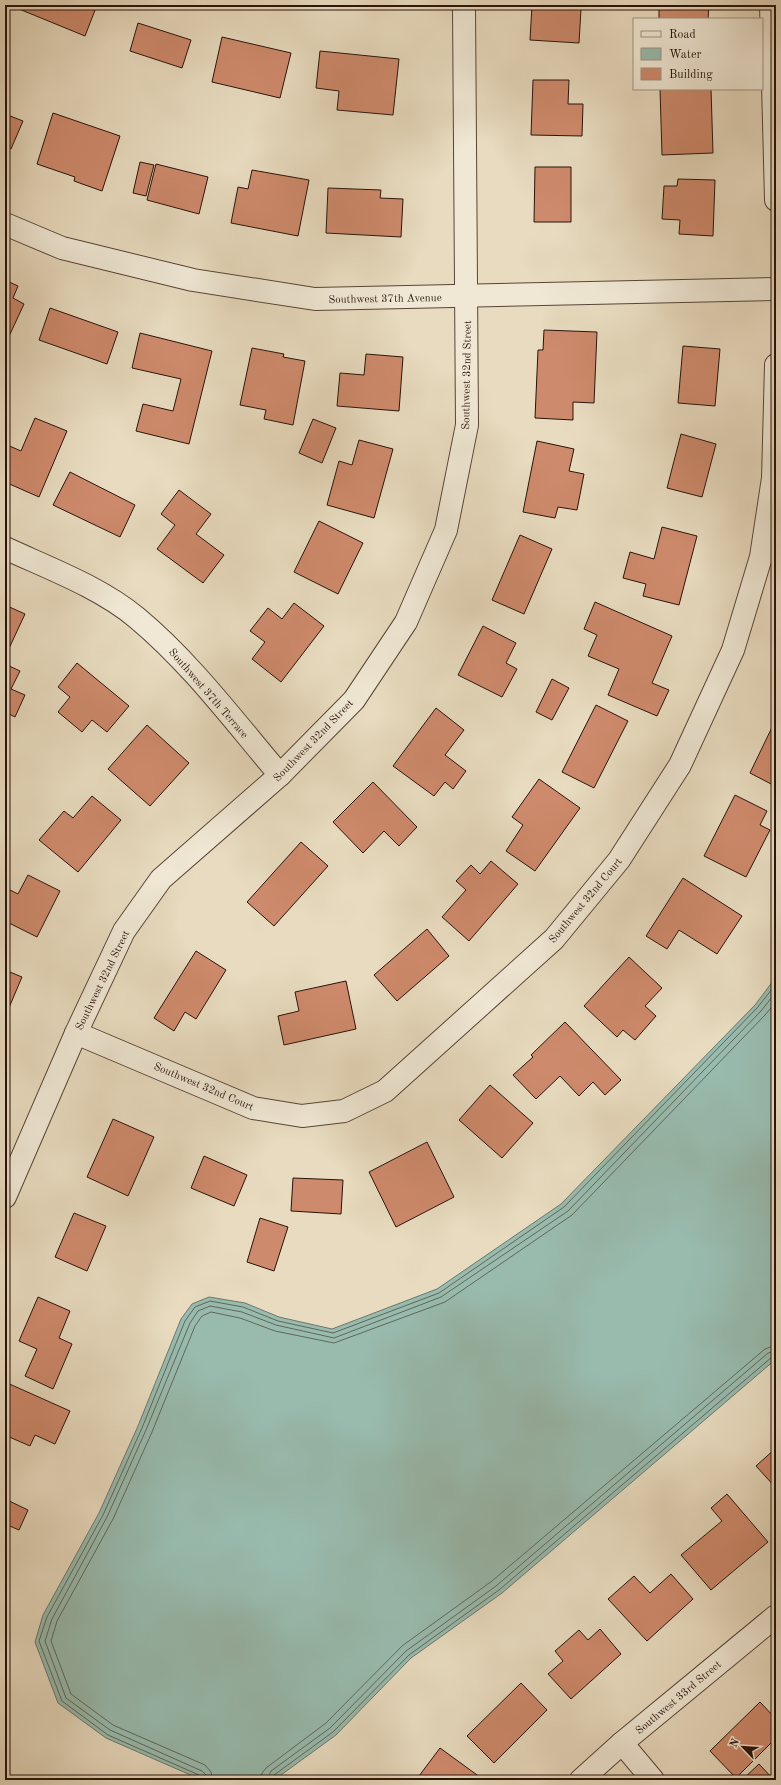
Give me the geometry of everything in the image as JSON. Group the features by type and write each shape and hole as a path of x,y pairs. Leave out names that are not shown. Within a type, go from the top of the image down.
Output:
{"street":[{"name":"Southwest 32nd Street","path":"5,1197 76,1033 124,931 161,879 280,775 354,700 406,622 446,530 467,425 464,5"},
{"path":"771,5 776,200"},
{"name":"Southwest 37th Avenue","path":"5,224 62,248 193,280 315,299 467,297 776,289"},
{"name":"Southwest 32nd Court","path":"76,1033 254,1108 302,1116 344,1110 385,1090 554,939 619,860 680,765 733,650 762,549 773,478 776,365"},
{"name":"Southwest 37th Terrace","path":"5,548 82,583 136,617 176,653 280,775"},
{"name":"Southwest 33rd Street","path":"581,1780 622,1743 776,1616"},
{"path":"622,1743 653,1780"}],"water":[{"path":"776,977 776,1359 502,1593 411,1658 336,1735 274,1780 202,1780 106,1738 58,1703 35,1642 43,1615 99,1513 138,1426 181,1319 192,1304 209,1297 245,1303 279,1317 332,1329 437,1289 561,1204 755,1005"}],"building":[{"path":"21,5 97,5 85,36 19,9"},
{"path":"532,5 566,5 566,8 581,9 579,43 530,40"},
{"path":"671,5 709,5 708,18 659,18 659,7 671,7"},
{"path":"138,23 191,40 182,68 130,51"},
{"path":"222,37 291,53 280,98 212,82"},
{"path":"320,51 399,59 393,115 337,110 339,91 316,88"},
{"path":"533,80 569,80 568,104 583,104 582,136 531,135"},
{"path":"660,90 711,90 713,153 662,155"},
{"path":"53,113 120,136 102,191 74,181 75,177 37,164"},
{"path":"5,114 23,121 11,149 5,146"},
{"path":"140,162 154,165 146,196 133,193"},
{"path":"156,164 208,177 199,214 147,200"},
{"path":"535,167 571,167 571,222 534,222"},
{"path":"252,170 309,180 298,236 231,223 238,187 248,189"},
{"path":"678,179 715,180 713,236 679,234 680,220 662,219 664,186 677,186"},
{"path":"328,188 381,190 380,198 403,199 401,237 326,233"},
{"path":"5,280 18,286 13,298 24,304 5,345"},
{"path":"50,308 118,332 107,364 39,340"},
{"path":"544,330 597,332 594,403 573,402 573,420 535,418 538,350 543,350"},
{"path":"140,333 212,351 189,444 136,431 143,404 173,411 181,379 132,368"},
{"path":"683,346 720,349 715,406 678,403"},
{"path":"252,348 284,354 283,357 305,361 293,425 264,419 266,410 240,405"},
{"path":"366,354 403,357 399,411 337,406 340,373 364,375"},
{"path":"35,418 67,431 39,497 5,482 5,444 21,451"},
{"path":"313,419 336,428 322,463 299,453"},
{"path":"681,434 716,444 702,497 667,488"},
{"path":"359,440 393,449 374,518 327,505 339,461 352,465"},
{"path":"537,441 574,449 569,471 584,474 577,510 558,507 555,518 523,512"},
{"path":"70,472 135,505 120,537 53,505"},
{"path":"179,490 211,514 196,534 224,555 203,583 157,549 175,525 161,514"},
{"path":"319,521 363,543 338,594 294,572"},
{"path":"662,527 697,536 679,605 643,596 646,584 623,578 630,552 654,559"},
{"path":"520,535 552,549 524,614 492,600"},
{"path":"595,602 672,636 652,683 669,690 657,716 608,695 619,669 588,656 597,635 584,629"},
{"path":"294,603 324,626 281,682 252,659 265,642 250,631 268,608 282,619"},
{"path":"5,605 25,614 5,657"},
{"path":"483,626 516,643 506,663 517,669 502,697 458,675"},
{"path":"77,663 129,706 107,732 92,720 82,732 58,712 70,697 58,687"},
{"path":"5,664 20,671 11,689 25,695 15,717 5,712"},
{"path":"552,679 569,688 552,720 536,712"},
{"path":"596,705 628,721 594,788 562,772"},
{"path":"436,708 464,730 445,755 466,771 453,789 445,782 434,796 393,766"},
{"path":"776,719 776,779 773,785 750,773"},
{"path":"147,725 189,763 150,806 108,769"},
{"path":"539,779 580,808 535,871 506,851 523,825 512,817"},
{"path":"373,782 417,827 399,846 384,831 363,853 333,822"},
{"path":"735,795 767,811 760,825 770,830 746,877 704,856"},
{"path":"92,796 121,820 78,872 39,840 64,811 73,818"},
{"path":"301,842 328,866 274,926 247,902"},
{"path":"491,861 518,884 469,941 442,917 466,890 456,881 471,865 480,874"},
{"path":"28,875 60,891 37,937 5,921 5,889 6,888 18,894"},
{"path":"683,878 742,916 717,954 679,930 667,949 646,936"},
{"path":"427,929 449,956 397,1001 374,975"},
{"path":"196,951 226,970 196,1019 185,1012 174,1031 154,1018"},
{"path":"629,957 662,988 645,1006 656,1016 635,1040 623,1030 617,1037 584,1006"},
{"path":"5,970 22,977 5,1017"},
{"path":"346,981 356,1029 284,1045 278,1016 299,1011 295,992"},
{"path":"565,1022 621,1080 605,1095 593,1082 579,1096 560,1076 536,1099 513,1075 533,1057 531,1055"},
{"path":"490,1085 533,1123 502,1158 459,1120"},
{"path":"113,1119 154,1137 128,1196 87,1177"},
{"path":"427,1142 454,1197 396,1227 369,1172"},
{"path":"204,1156 247,1175 234,1206 191,1188"},
{"path":"293,1178 343,1180 341,1214 291,1211"},
{"path":"74,1213 106,1226 87,1271 55,1257"},
{"path":"260,1218 288,1227 274,1271 247,1262"},
{"path":"38,1297 70,1311 59,1338 72,1344 53,1389 25,1376 37,1349 19,1341"},
{"path":"5,1382 70,1411 55,1444 35,1435 30,1446 7,1436 5,1441"},
{"path":"776,1448 776,1488 756,1466"},
{"path":"727,1494 768,1542 711,1590 681,1555 722,1521 711,1508"},
{"path":"5,1499 28,1510 19,1530 5,1524"},
{"path":"671,1574 693,1599 647,1641 608,1599 634,1576 650,1593"},
{"path":"600,1629 621,1654 571,1699 548,1674 563,1661 555,1651 579,1630 588,1640"},
{"path":"521,1683 547,1710 494,1763 467,1736"},
{"path":"760,1702 776,1719 776,1738 736,1778 710,1751"},
{"path":"440,1748 484,1780 416,1780"},
{"path":"759,1764 774,1780 742,1780"}]}
